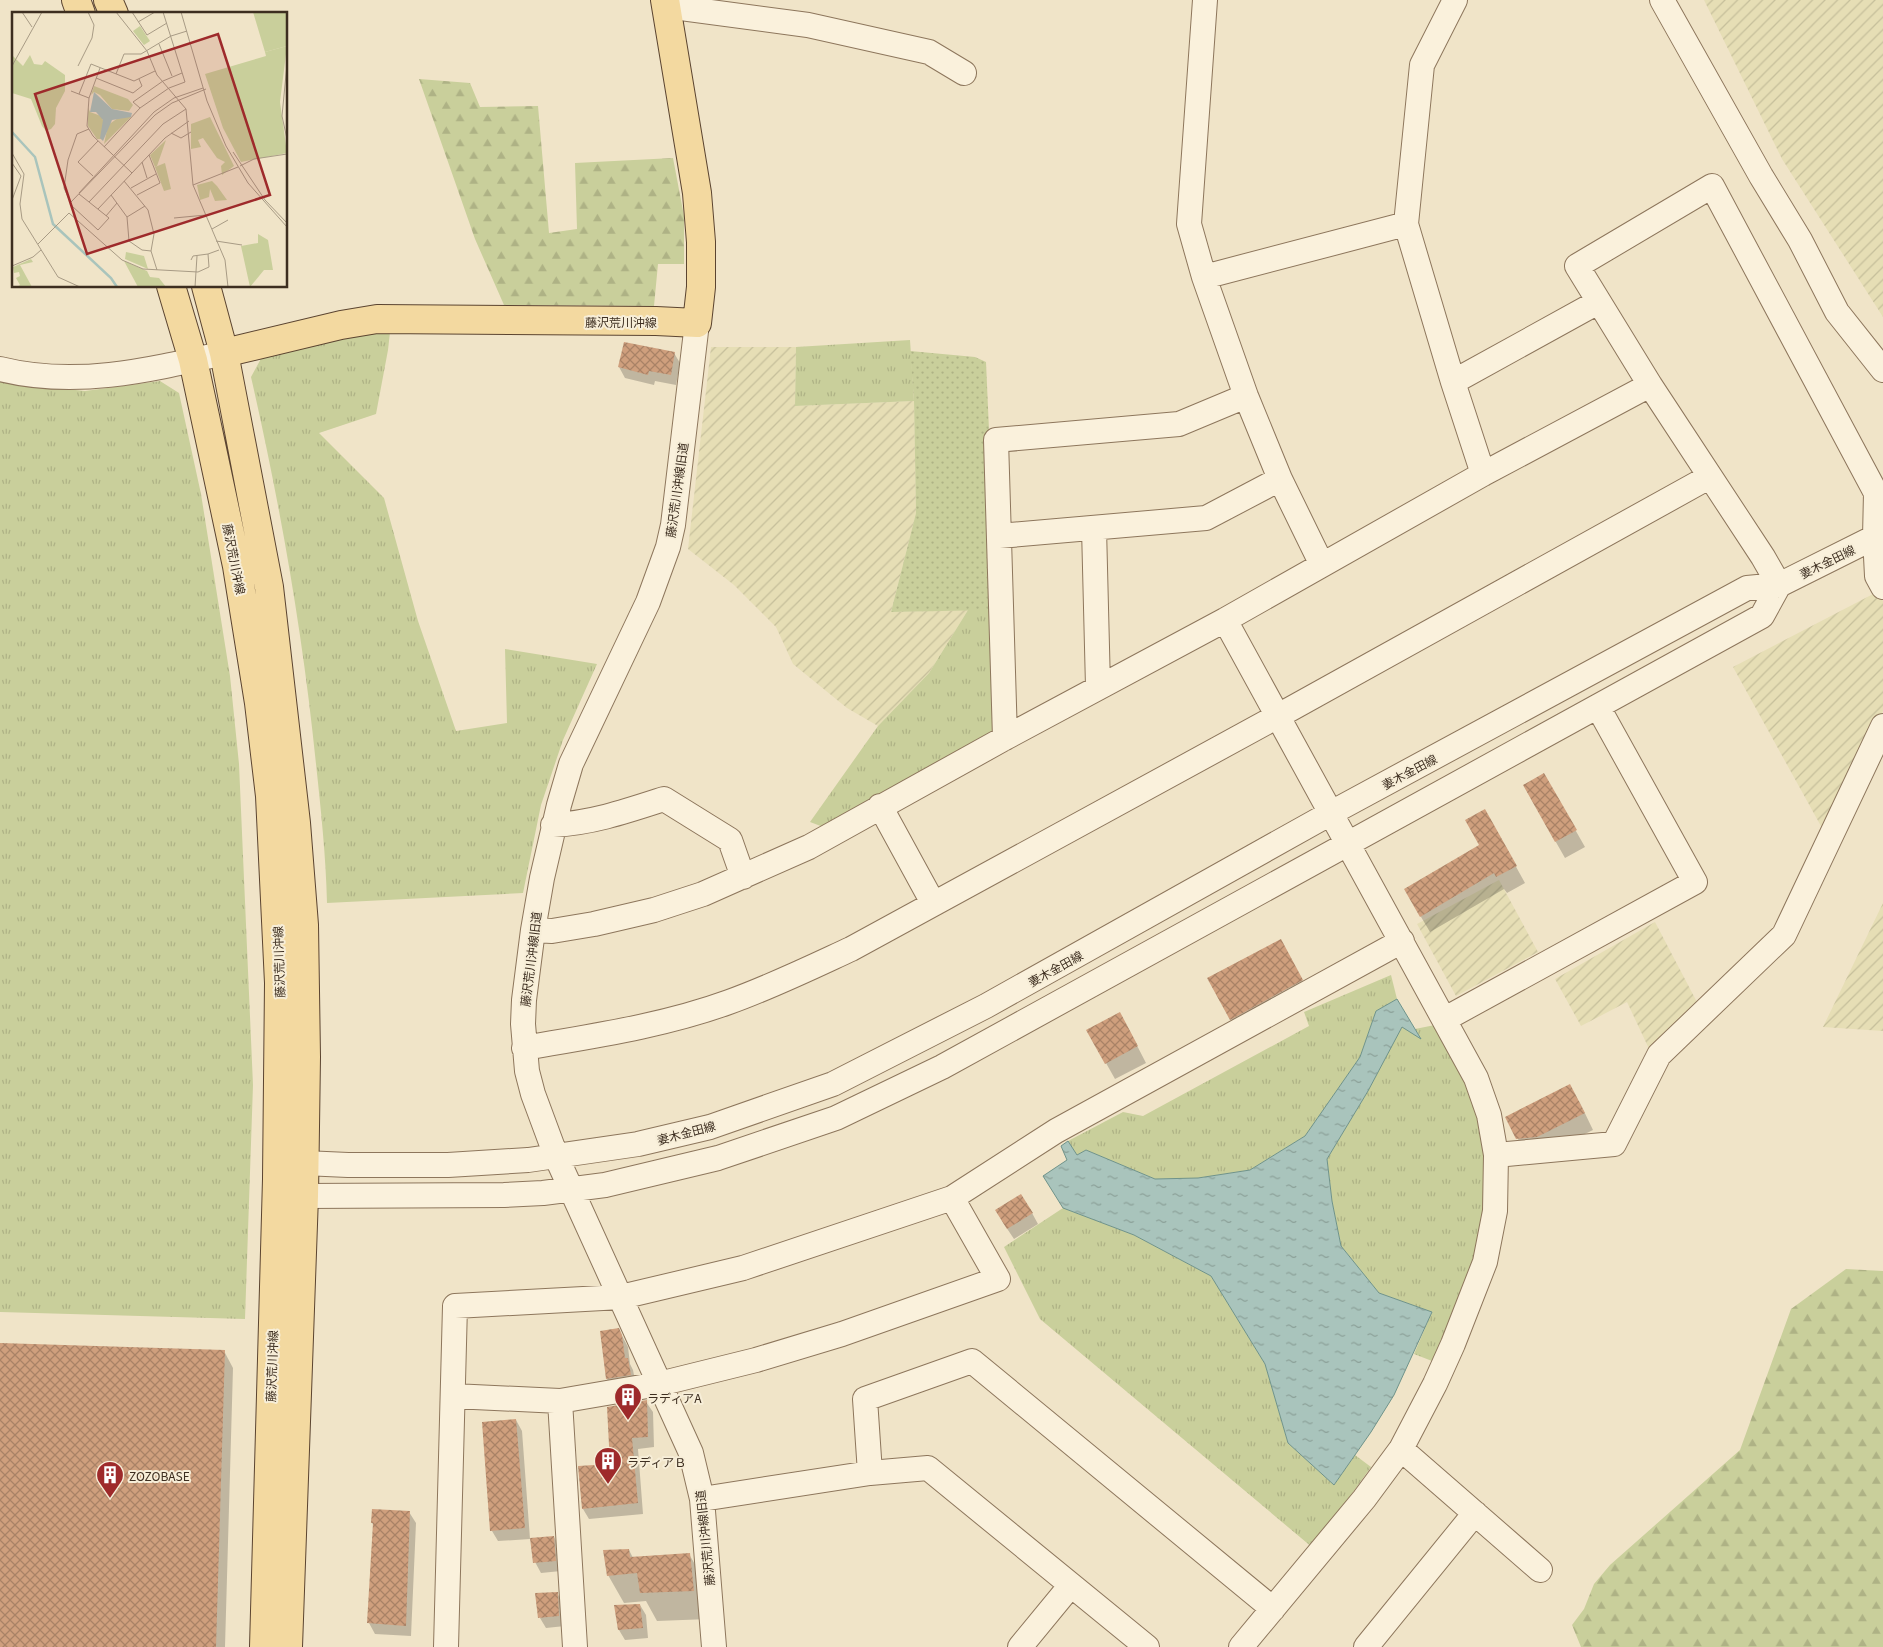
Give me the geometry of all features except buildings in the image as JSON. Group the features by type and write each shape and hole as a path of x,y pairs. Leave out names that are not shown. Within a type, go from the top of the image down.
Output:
{"main road":[{"path":"108,0 113,12"},
{"path":"665,3 697,193 701,242 701,287 697,322"},
{"name":"藤沢荒川沖線","path":"172,288 192,360 237,566 259,703 270,796 279,983 277,1179 264,1647"},
{"name":"藤沢荒川沖線","path":"207,288 224,353 270,587 296,823 304,924 304,1196 288,1647"},
{"name":"藤沢荒川沖線","path":"224,353 342,325 377,319 697,322"}],"street":[{"path":"1205,0 1189,224 1204,277 1246,396 1280,479 1322,566"},
{"path":"1455,0 1422,65 1406,224 1453,382 1483,474"},
{"path":"1662,0 1761,176 1800,240 1837,312 1883,370"},
{"path":"665,3 808,25 928,52 964,73"},
{"path":"304,1163 277,1179 304,1196 460,1196 534,1193 639,1178 718,1158 836,1118 942,1067 1762,616 1778,585 1763,557 1650,385 1577,266 1712,186 1876,493 1875,537 1877,576 1883,587"},
{"path":"1204,277 1406,224"},
{"path":"1453,382 1598,302"},
{"name":"藤沢荒川沖線旧道","path":"697,322 665,524 668,547 648,602 571,764 553,825 533,930 524,1000 524,1048 533,1094 556,1156 691,1453 702,1498 714,1647"},
{"path":"0,369 23,375 74,378 128,374 224,353"},
{"path":"533,930 552,931 594,924 654,910 703,894 809,847 880,806 1225,620 1483,474 1650,385"},
{"path":"1005,738 996,440 1179,424 1246,396"},
{"path":"524,1048 632,1029 727,1003 791,978 933,904 1278,716 1709,477"},
{"path":"999,536 1206,518 1280,479"},
{"path":"1094,528 1098,688"},
{"name":"妻木金田線","path":"304,1163 448,1165 508,1162 638,1144 710,1127 833,1084 986,1006 1331,813 1747,588 1778,585 1875,537"},
{"path":"1225,620 1476,1078 1489,1115 1496,1155 1495,1211 1485,1262 1435,1384 1401,1449 1364,1499 1241,1647"},
{"path":"1445,1019 1695,882 1598,707"},
{"path":"1496,1155 1614,1144 1659,1055 1784,935 1883,726"},
{"path":"553,825 570,824 612,816 664,799 730,840 743,877"},
{"path":"880,806 933,904"},
{"path":"446,1647 455,1306 621,1297 743,1268 952,1198 1056,1131 1402,941"},
{"path":"453,1396 560,1401 660,1384 756,1360 842,1334 998,1279 952,1198"},
{"path":"870,1474 865,1399 972,1360 1273,1609"},
{"path":"560,1401 575,1647"},
{"path":"1401,1449 1540,1570"},
{"path":"702,1498 870,1474 928,1468 1147,1647"},
{"path":"1366,1647 1474,1513"},
{"path":"1020,1647 1072,1585"}],"shaded area":[{"path":"1704,0 1883,0 1883,317 1782,159"},
{"path":"711,347 796,347 795,406 914,401 916,513 891,612 968,610 929,673 878,726 847,708 793,664 776,627 734,585 688,549"},
{"path":"1877,592 1883,601 1883,711 1822,828 1733,667"},
{"path":"1499,880 1538,952 1456,996 1417,924"},
{"path":"1883,903 1883,1031 1823,1027"},
{"path":"1655,922 1698,1004 1650,1051 1627,1002 1581,1026 1555,979"}],"green space":[{"path":"419,79 470,83 480,107 538,106 549,233 577,229 575,163 673,158 684,216 684,264 658,264 654,306 504,305 475,239"},
{"path":"362,331 390,332 376,414 319,433 384,498 418,621 456,731 507,723 505,649 597,664 563,740 541,805 523,893 327,903 326,868 311,715 290,569 251,377 264,353"},
{"path":"910,340 914,401 795,406 796,347"},
{"path":"910,351 975,357 986,362 993,610 891,612 916,513 914,401"},
{"path":"160,381 179,393 201,494 230,676 239,764 253,1085 245,1319 0,1312 0,382 85,391"},
{"path":"968,610 993,610 997,729 826,828 810,822 878,726 929,673"},
{"path":"1391,975 1397,999 1376,1011 1360,1057 1305,1136 1250,1170 1198,1178 1155,1179 1086,1150 1077,1155 1068,1141 1123,1112 1143,1116 1309,1026 1304,1012"},
{"path":"1435,1025 1448,1040 1482,1128 1490,1188 1481,1249 1458,1307 1432,1361 1414,1354 1432,1312 1379,1293 1341,1246 1332,1201 1327,1159 1368,1091 1402,1026 1420,1037 1415,1029"},
{"path":"1063,1208 1134,1235 1211,1276 1265,1364 1288,1443 1334,1485 1355,1455 1371,1467 1313,1548 1040,1319 1004,1247"},
{"path":"1846,1269 1883,1271 1883,1647 1581,1647 1572,1625 1584,1609 1594,1584 1610,1565 1740,1450 1791,1309"}],"water":[{"path":"1397,999 1421,1039 1402,1027 1368,1091 1327,1159 1332,1201 1341,1246 1379,1293 1432,1312 1394,1395 1334,1485 1288,1443 1265,1364 1211,1276 1134,1235 1063,1208 1043,1176 1067,1160 1061,1146 1068,1141 1077,1155 1086,1150 1155,1179 1198,1178 1250,1170 1305,1136 1360,1057 1376,1011"}],"place":[{"name":"ラディアA","path":"628,1421"},
{"name":"ラディアＢ","path":"608,1485"},
{"name":"ZOZOBASE","path":"110,1499"}]}
